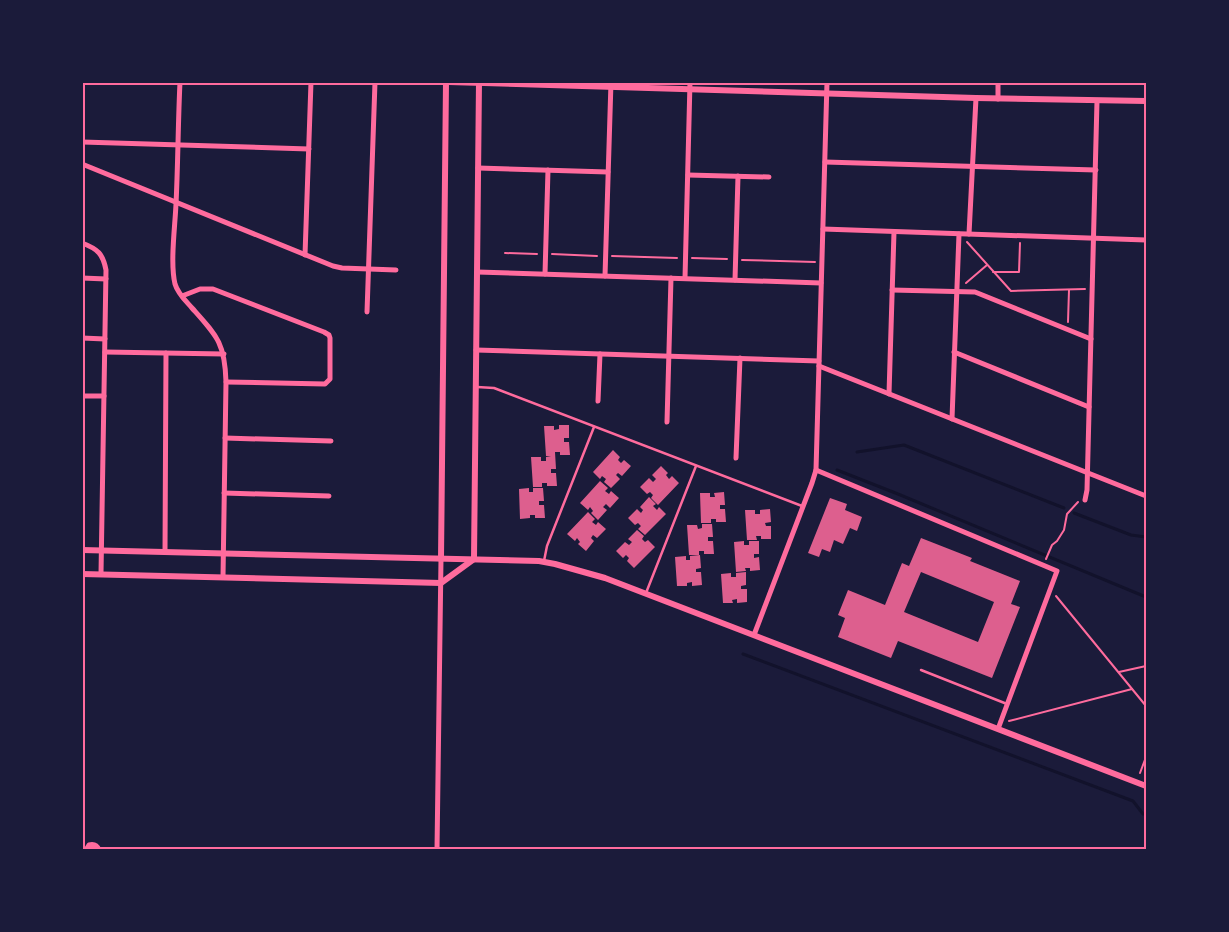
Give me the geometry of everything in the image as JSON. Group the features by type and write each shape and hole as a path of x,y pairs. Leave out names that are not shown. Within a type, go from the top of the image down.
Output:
{"street":[{"path":"180,82 173,266 175,284 182,296 213,332 224,354 226,382 224,577"},
{"path":"304,255 311,82"},
{"path":"367,312 375,82"},
{"path":"437,850 447,82 690,86 826,94 1146,102"},
{"path":"754,635 816,470 827,82"},
{"path":"998,82 998,99"},
{"path":"474,559 479,83"},
{"path":"605,276 611,85"},
{"path":"685,278 690,86"},
{"path":"969,234 976,98"},
{"path":"1085,500 1088,473 1097,101"},
{"path":"82,142 309,149"},
{"path":"824,162 1096,170"},
{"path":"82,164 333,266 396,270"},
{"path":"478,168 608,172"},
{"path":"545,274 548,170"},
{"path":"688,175 769,177"},
{"path":"735,280 738,176"},
{"path":"822,229 1146,240"},
{"path":"889,394 894,232"},
{"path":"952,419 959,234"},
{"path":"82,243 97,250 102,257 106,270 101,574"},
{"path":"477,272 821,283"},
{"path":"82,278 106,279"},
{"path":"667,422 671,278"},
{"path":"182,296 200,289 213,289 329,335 330,379 325,384 226,382"},
{"path":"892,290 971,292 1091,339"},
{"path":"82,338 105,339"},
{"path":"476,350 740,358 819,363 889,394 1146,496"},
{"path":"105,352 224,354"},
{"path":"954,352 1089,407"},
{"path":"165,552 166,353"},
{"path":"598,401 600,354"},
{"path":"736,458 740,358"},
{"path":"82,396 104,396"},
{"path":"225,438 331,441"},
{"path":"816,470 1057,572 998,729"},
{"path":"224,493 329,496"},
{"path":"82,550 544,562 605,578 1146,786"},
{"path":"82,574 441,582 474,559"},
{"path":"86,850 89,845 93,844 99,850"}],"lane":[{"path":"476,387 493,388 803,507"},
{"path":"544,562 547,546 594,427"},
{"path":"646,594 696,466"},
{"path":"921,670 1007,704"}],"path":[{"path":"959,234 1011,291 1092,289"},
{"path":"993,272 1019,272 1020,236"},
{"path":"505,253 822,262"},
{"path":"957,291 986,265"},
{"path":"1068,329 1069,290"},
{"path":"1046,559 1052,545 1064,530 1068,511 1076,502 1085,500"},
{"path":"1050,589 1146,706"},
{"path":"1119,672 1146,666"},
{"path":"1007,722 1132,689"},
{"path":"1140,773 1146,757"}],"building":[{"path":"559,425 569,425 569,438 564,438 564,442 569,442 570,455 560,455 560,452 555,452 556,469 551,469 551,473 556,473 557,486 547,486 547,483 542,483 542,487 533,487 531,457 541,457 541,461 546,461 546,457 551,456 546,456 544,426 554,426 554,430 559,429"},
{"path":"613,450 620,457 618,460 621,463 624,460 631,466 622,476 618,473 616,475 620,479 611,488 604,482 606,479 602,476 600,479 593,472"},
{"path":"661,466 668,473 666,475 669,479 672,476 679,483 658,505 651,498 653,495 650,492 647,494 640,487 649,478 653,482 656,479 652,475"},
{"path":"600,481 608,488 605,491 609,494 611,491 619,498 610,508 606,504 603,507 607,510 598,520 591,513 593,511 590,507 588,510 580,503"},
{"path":"529,488 529,492 533,492 533,488 543,488 544,501 539,501 539,505 544,505 545,518 535,518 535,515 530,515 530,518 520,519 519,489"},
{"path":"724,492 725,505 720,505 720,509 725,509 726,522 716,522 716,519 711,519 711,523 701,523 700,493 710,493 710,497 715,497 714,493"},
{"path":"649,497 656,504 653,506 657,510 659,507 666,514 645,535 638,529 641,526 638,523 635,525 628,518 637,509 641,513 643,510 640,507"},
{"path":"830,498 847,504 845,510 862,517 857,531 850,528 843,544 834,540 830,552 822,549 819,557 808,553"},
{"path":"770,509 771,522 765,523 766,526 771,526 771,539 761,539 761,536 756,536 757,540 747,540 745,510 755,510 755,514 760,514 760,510"},
{"path":"588,512 595,519 592,522 596,525 598,522 606,529 597,538 593,535 591,538 594,541 586,551 578,544 580,542 577,538 575,541 567,534"},
{"path":"702,524 712,524 713,537 708,537 708,541 713,541 714,554 704,554 704,551 699,551 699,555 689,555 687,525 697,525 698,529 702,528"},
{"path":"637,530 644,536 642,539 645,542 648,540 655,547 634,568 627,561 629,558 626,555 623,558 616,551 625,542 629,545 632,542 628,539"},
{"path":"921,538 972,558 970,561 1020,581 1011,604 1020,607 992,678 898,641 891,658 838,637 845,618 838,615 848,590 885,605 902,563 909,566","holes":["921,572 994,602 978,642 904,612"]},
{"path":"744,541 744,545 749,545 749,541 759,541 759,554 754,554 754,558 759,557 760,570 750,571 750,568 745,568 746,571 736,572 734,542"},
{"path":"700,555 701,568 696,569 696,572 701,572 702,585 692,586 692,582 687,583 687,586 677,586 675,557 686,556 686,560 690,560 690,556"},
{"path":"746,572 746,585 741,586 741,589 747,589 747,602 737,603 737,599 732,600 733,603 723,603 721,574 731,573 731,577 736,577 736,573"}],"waterway":[{"path":"857,452 904,445 1064,508"},
{"path":"837,470 1146,597"},
{"path":"1074,513 1131,535 1146,537"},
{"path":"743,654 1133,801 1143,814"}]}
